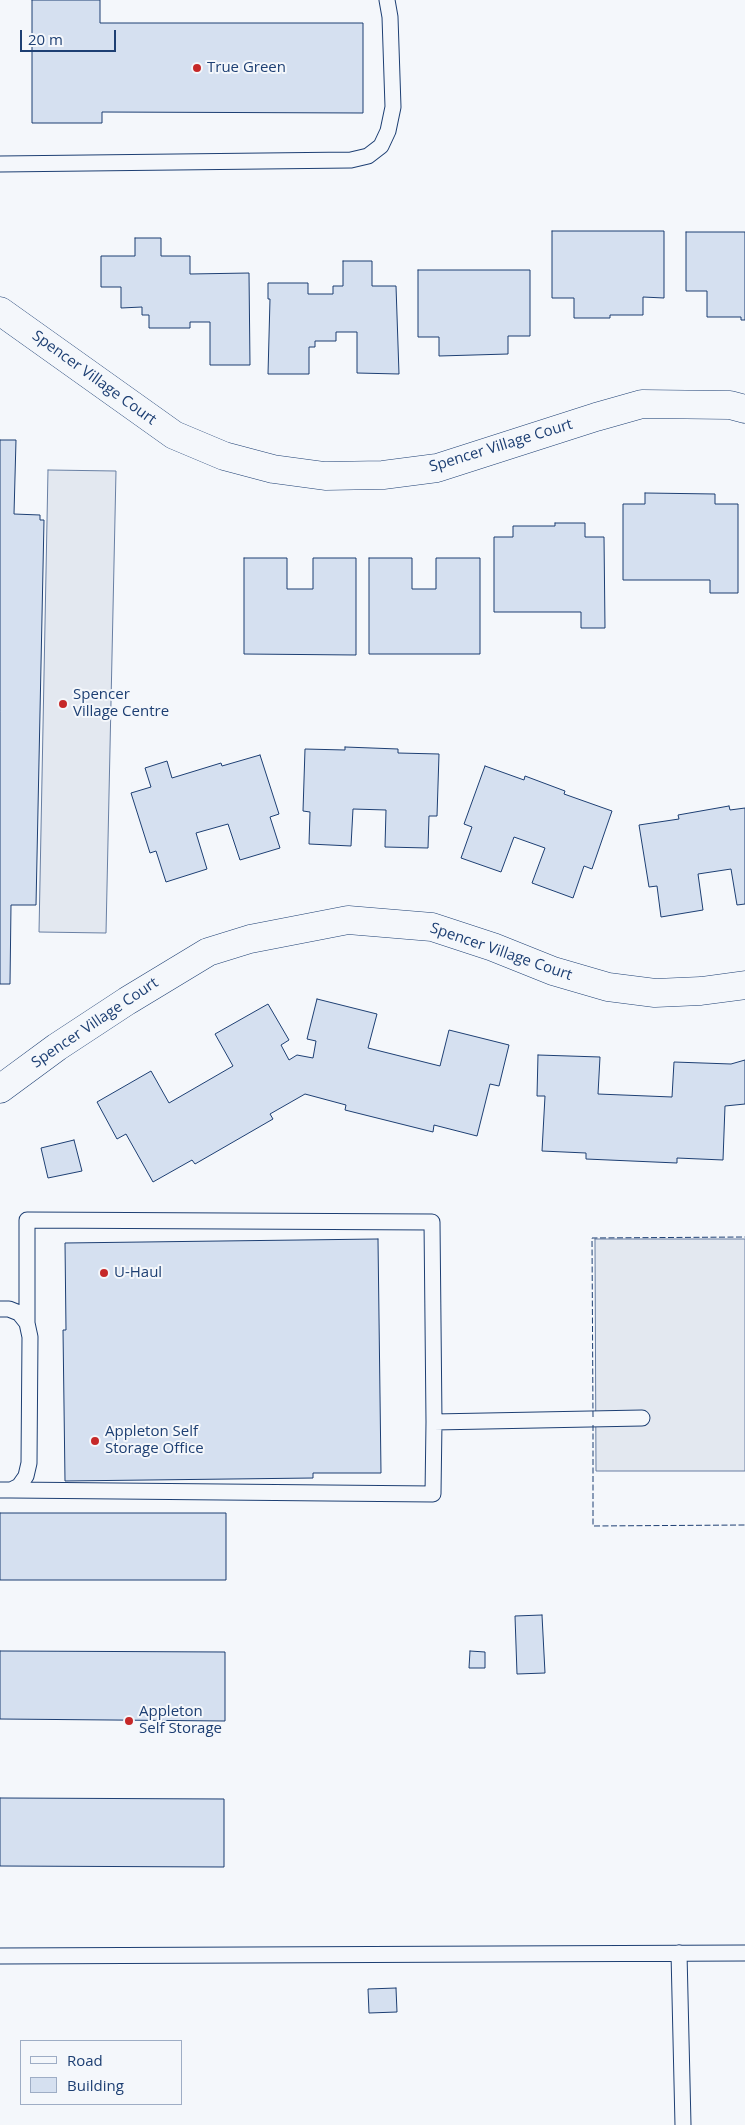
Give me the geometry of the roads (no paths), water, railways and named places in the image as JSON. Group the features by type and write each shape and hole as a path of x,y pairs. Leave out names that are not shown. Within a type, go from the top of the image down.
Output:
{"street":[{"name":"Spencer Village Court","path":"0,311 174,435 224,456 273,470 326,476 382,475 428,470 642,404 730,406 745,409"},
{"name":"Spencer Village Court","path":"0,1089 64,1041 156,982 208,952 250,939 348,920 394,922 432,927 493,947 553,971 608,987 655,993 701,991 745,985"}],"lane":[{"path":"0,164 351,160 368,156 381,146 388,131 393,107 390,16 387,0"},
{"path":"27,1220 432,1222 433,1494 5,1490 19,1486 26,1476 29,1463 30,1337 27,1323 27,1220"},
{"path":"0,1310 9,1309 19,1313 27,1323"},
{"path":"434,1422 642,1418"},
{"path":"0,1956 745,1952"},
{"path":"680,1953 683,2125"}],"place":[{"name":"True Green","path":"197,68"},
{"name":"Spencer Village Centre","path":"63,704"},
{"name":"U-Haul","path":"104,1273"},
{"name":"Appleton Self Storage Office","path":"95,1441"},
{"name":"Appleton Self Storage","path":"129,1721"}]}
